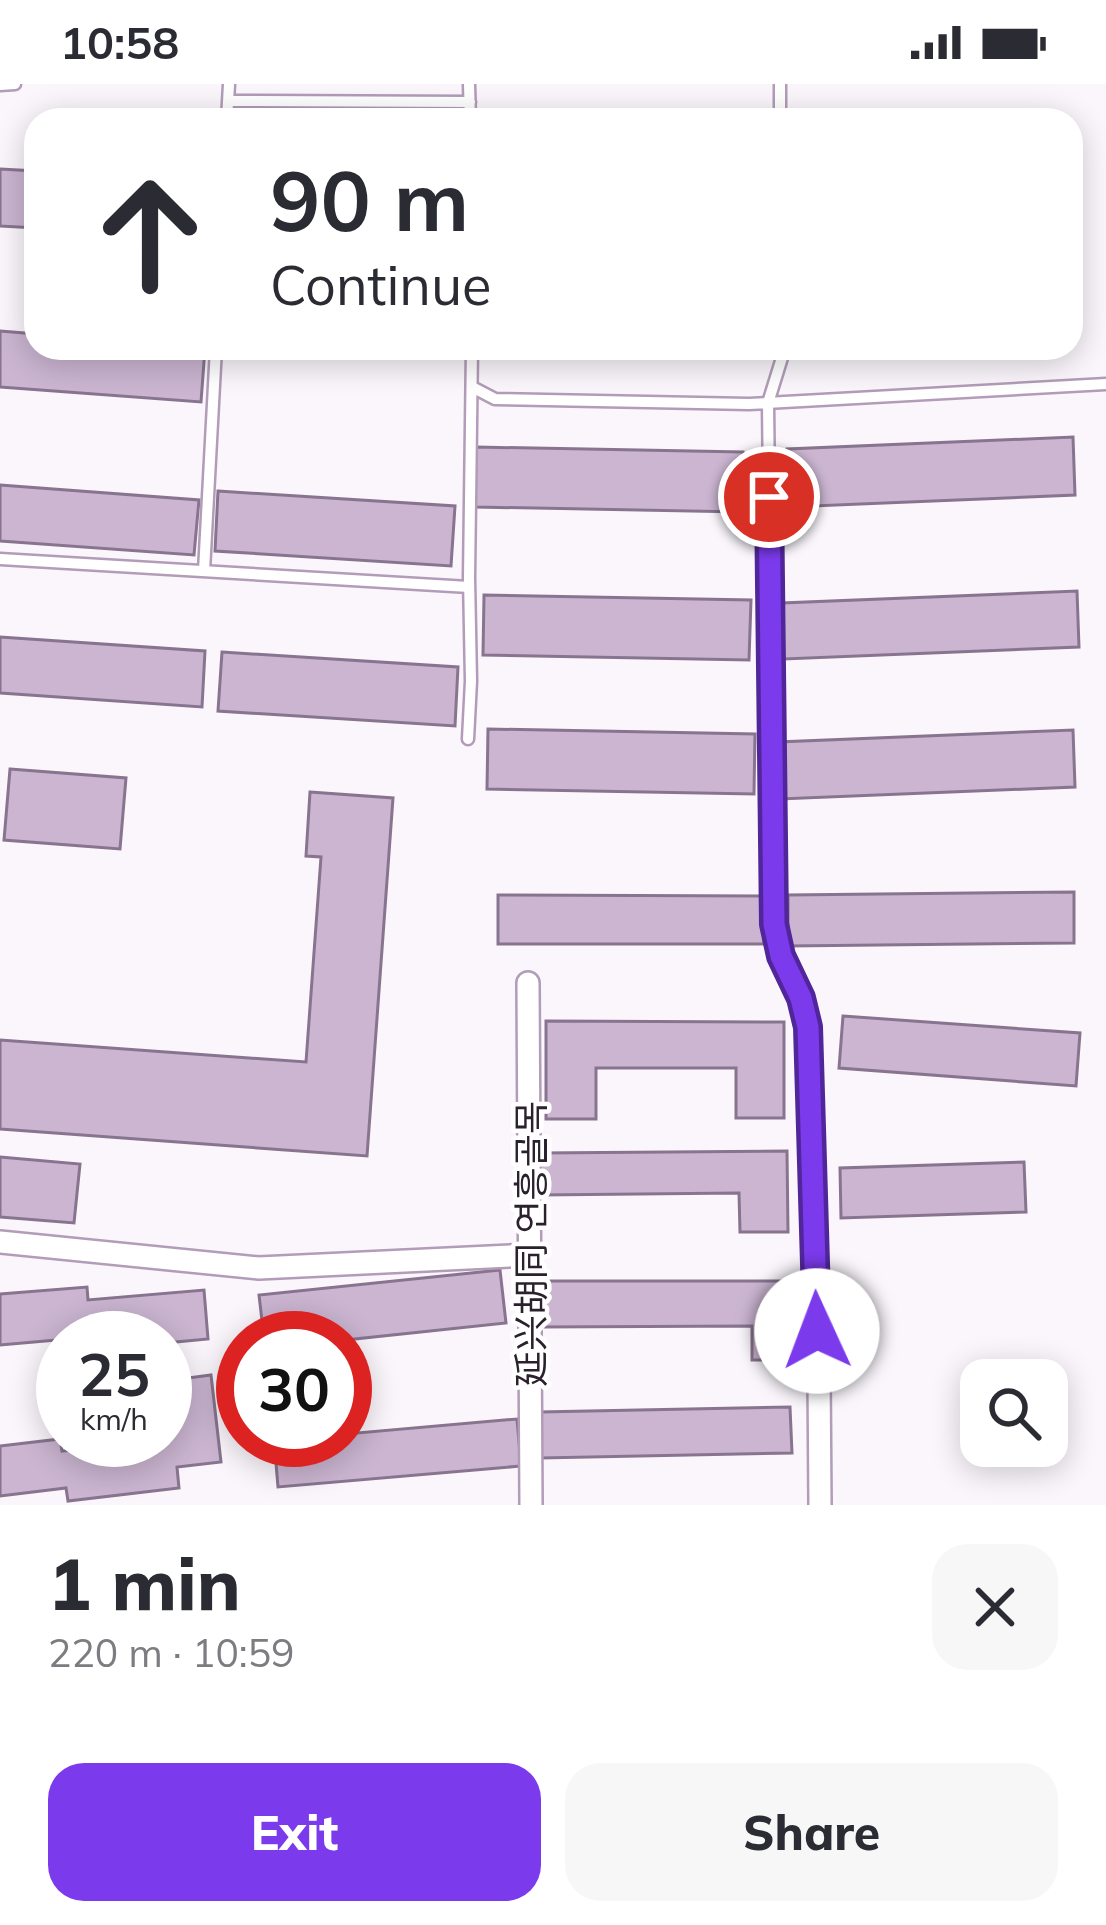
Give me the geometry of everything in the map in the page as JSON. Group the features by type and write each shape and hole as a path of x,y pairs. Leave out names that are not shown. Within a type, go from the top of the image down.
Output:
{"street":[{"path":"792,979 808,1027 820,1505"},
{"name":"延兴胡同 연흥골목","path":"528,983 531,1505"},
{"path":"0,1242 259,1268 530,1255"}],"lane":[{"path":"0,85 14,84"},
{"path":"228,108 229,84"},
{"path":"470,84 470,108"},
{"path":"228,101 470,102"},
{"path":"204,571 214,360"},
{"path":"468,739 472,360"},
{"path":"781,360 768,403 774,924 792,979"},
{"path":"472,386 495,399 768,403 1106,384"},
{"path":"0,559 469,587"}],"building":[{"path":"0,169 24,170 24,227 0,226"},
{"path":"0,331 24,333 24,360 204,360 201,402 0,387"},
{"path":"1073,437 1075,495 789,507 787,449"},
{"path":"476,447 743,452 742,512 475,507"},
{"path":"0,485 199,500 194,555 0,541"},
{"path":"218,491 455,506 451,566 215,551"},
{"path":"1077,591 1079,647 784,659 782,603"},
{"path":"484,595 751,600 749,660 483,655"},
{"path":"0,637 205,651 202,707 0,693"},
{"path":"222,652 458,667 455,726 218,711"},
{"path":"488,729 755,734 754,794 487,789"},
{"path":"1073,730 1075,787 780,799 778,742"},
{"path":"10,769 126,778 120,849 4,840"},
{"path":"310,792 393,798 367,1156 0,1129 0,1040 306,1062 321,857 306,856"},
{"path":"1074,892 1074,943 788,946 788,895"},
{"path":"498,895 764,896 764,944 498,944"},
{"path":"843,1016 1080,1033 1076,1086 839,1068"},
{"path":"546,1021 784,1022 784,1118 736,1118 736,1068 596,1068 596,1119 546,1119"},
{"path":"787,1151 788,1232 740,1232 739,1193 539,1195 539,1153"},
{"path":"0,1157 80,1164 74,1223 0,1217"},
{"path":"1024,1162 1026,1212 841,1218 840,1168"},
{"path":"500,1270 506,1323 372,1337 372,1311 261,1311 259,1295"},
{"path":"540,1281 790,1281 790,1360 752,1360 752,1326 541,1327"},
{"path":"87,1287 88,1300 204,1290 208,1339 192,1340 192,1311 36,1311 36,1342 0,1345 0,1294"},
{"path":"211,1375 216,1463 192,1465 192,1377"},
{"path":"790,1407 792,1453 541,1458 540,1412"},
{"path":"517,1419 521,1466 278,1487 276,1467 372,1467 372,1432"},
{"path":"36,1442 36,1467 177,1467 179,1488 68,1501 66,1488 0,1496 0,1446"}],"route":[{"path":"769,497 774,924 808,1027 817,1331"}]}
